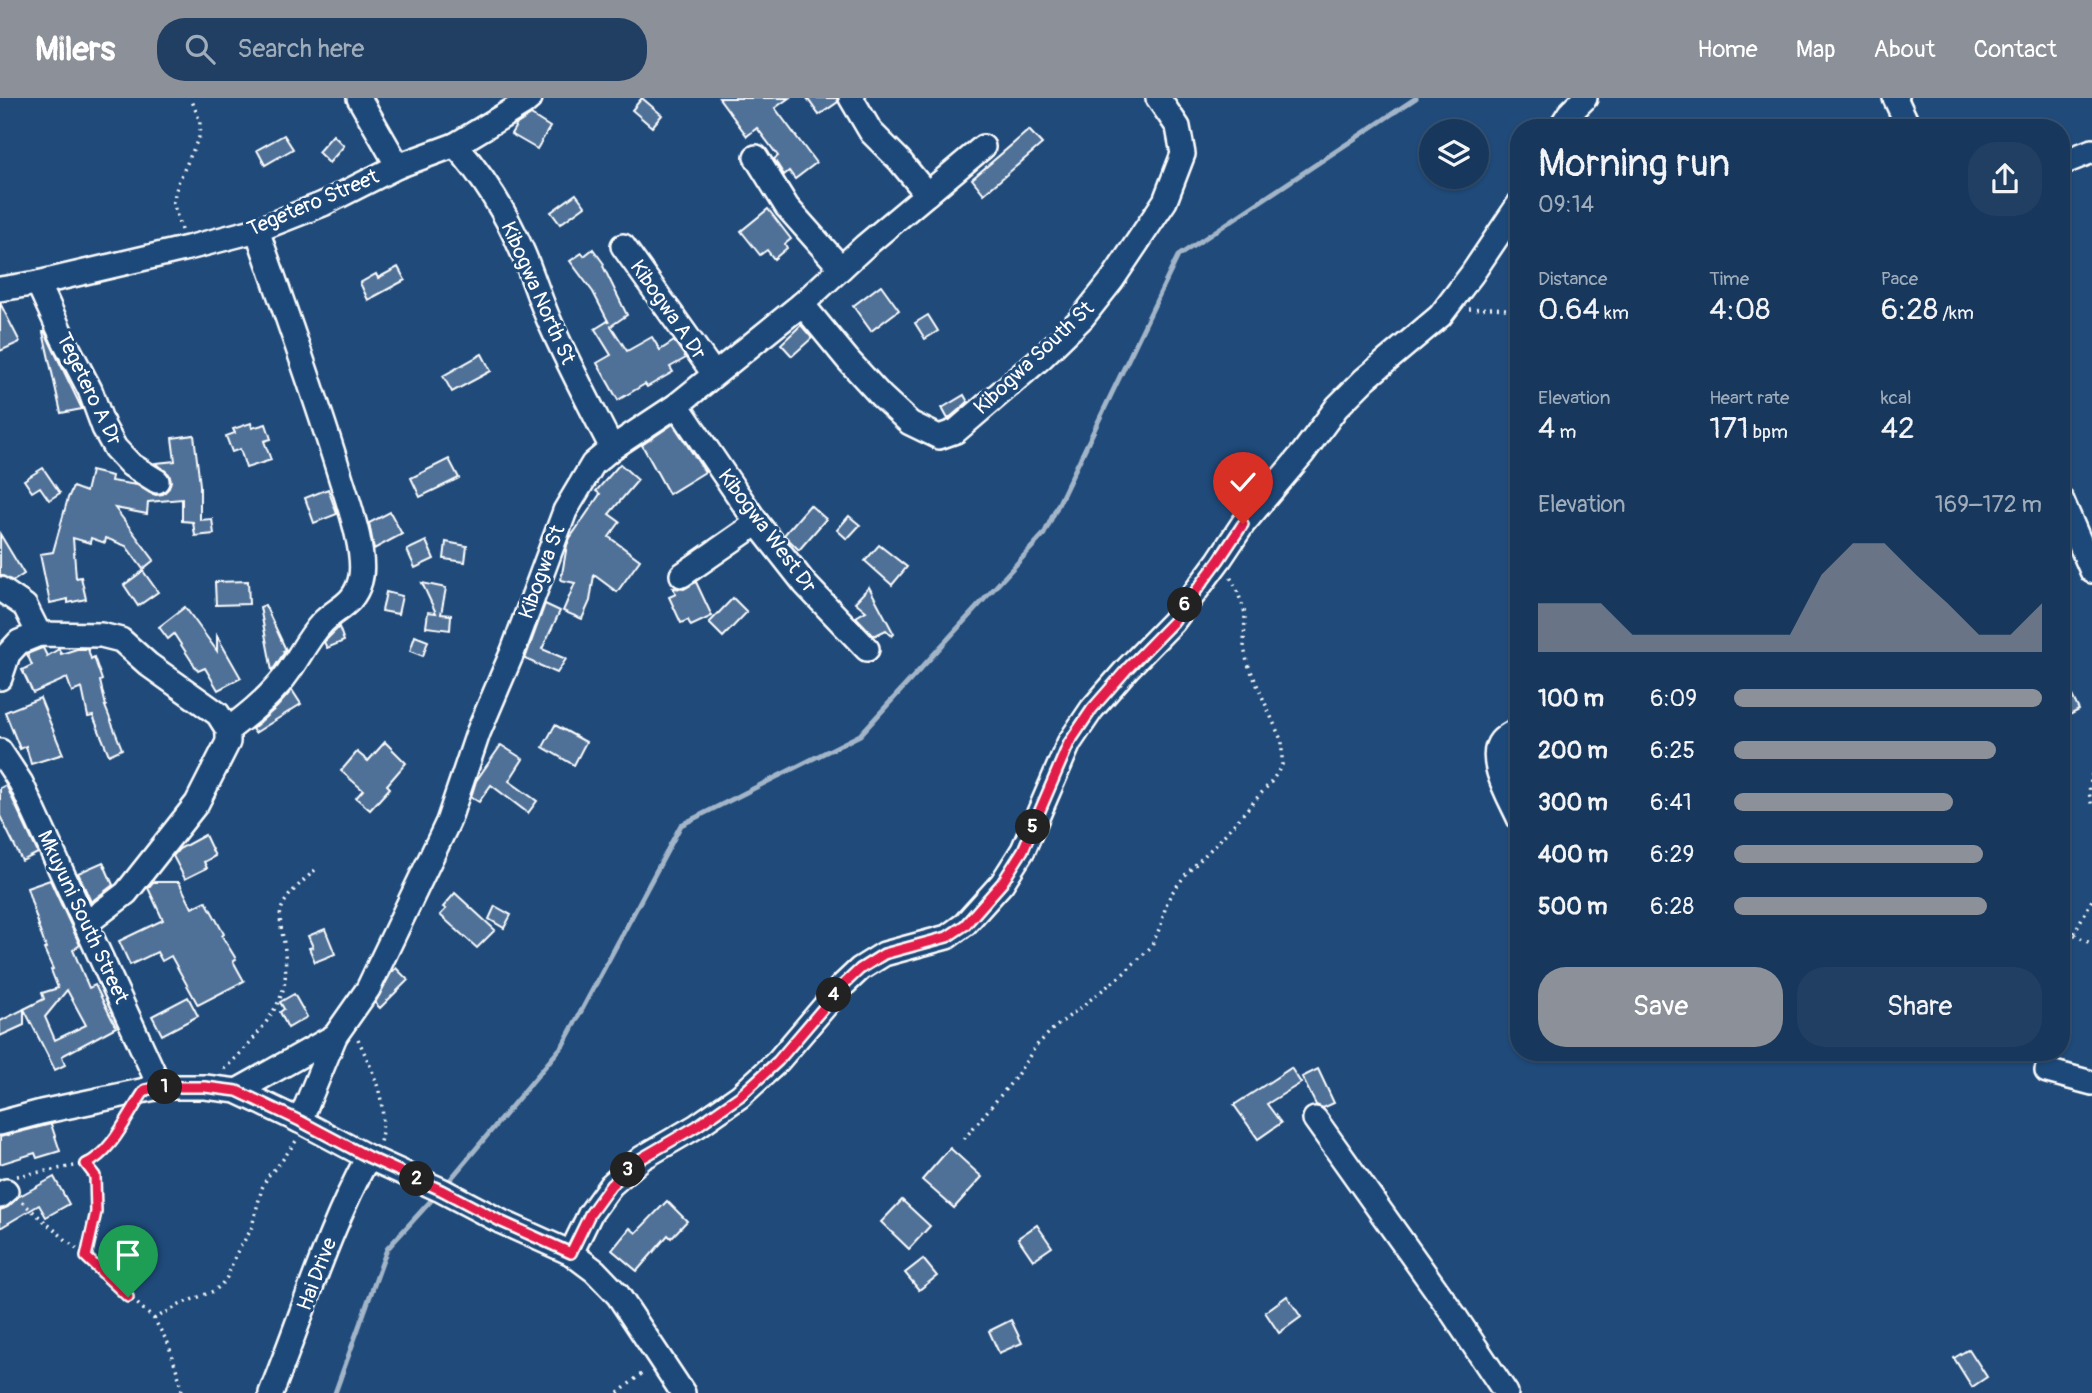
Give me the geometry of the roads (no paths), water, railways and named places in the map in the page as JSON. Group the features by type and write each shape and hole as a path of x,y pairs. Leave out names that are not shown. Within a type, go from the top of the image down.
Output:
{"street":[{"path":"359,98 398,166"},
{"name":"Tegetero Street","path":"0,289 38,283 257,230 323,204 398,166 455,145 530,98"},
{"path":"851,98 871,132 928,194"},
{"name":"Kibogwa South St","path":"802,304 848,360 910,423 939,437 956,430 1041,358 1082,318 1112,280 1166,201 1183,153 1178,127 1158,98"},
{"path":"1566,119 1585,98"},
{"path":"1895,98 1905,119"},
{"name":"Kibogwa North St","path":"455,145 474,166 494,196 522,251 577,380 612,447"},
{"name":"Kibogwa St","path":"237,1091 335,1035 368,989 448,822 478,733 513,652 565,511 593,464 612,447 677,405 802,304 983,147"},
{"path":"2070,160 2092,151"},
{"path":"756,157 787,207 841,268"},
{"path":"571,1253 590,1214 611,1185 642,1158 697,1126 740,1096 778,1061 842,986 860,969 884,954 947,937 965,925 1002,883 1023,850 1069,743 1092,709 1173,622 1243,524 1303,453 1337,407 1364,379 1440,316 1510,217"},
{"path":"228,730 281,683 318,628 351,600 360,581 362,562 351,511 331,445 257,230"},
{"name":"Kibogwa A Dr","path":"622,246 714,374"},
{"name":"Tegetero A Dr","path":"38,283 115,448 131,465 157,481"},
{"name":"Kibogwa West Dr","path":"677,405 757,523 805,584 867,649"},
{"path":"2070,520 2092,571"},
{"path":"682,575 757,523"},
{"path":"0,589 24,606 40,634"},
{"path":"0,678 8,654 19,642 40,634 101,635 121,640 149,665 218,714 228,730 228,742 197,803 126,893 87,923"},
{"path":"1510,735 1501,741 1495,754 1497,768 1510,798"},
{"name":"Mkuyuni South Street","path":"0,751 21,783 87,923 152,1088"},
{"path":"303,1123 335,1035"},
{"path":"2047,1071 2092,1083"},
{"path":"0,1124 41,1112 152,1088 205,1087 237,1091 372,1159 571,1253 595,1271 618,1295 683,1393"},
{"path":"1315,1119 1506,1393"},
{"name":"Hai Drive","path":"271,1393 350,1190 372,1159"}],"waterway":[{"path":"444,1187 563,1045 681,825 860,735 1044,534 1178,256 1416,98"},
{"path":"335,1393 387,1249 437,1194"}]}
